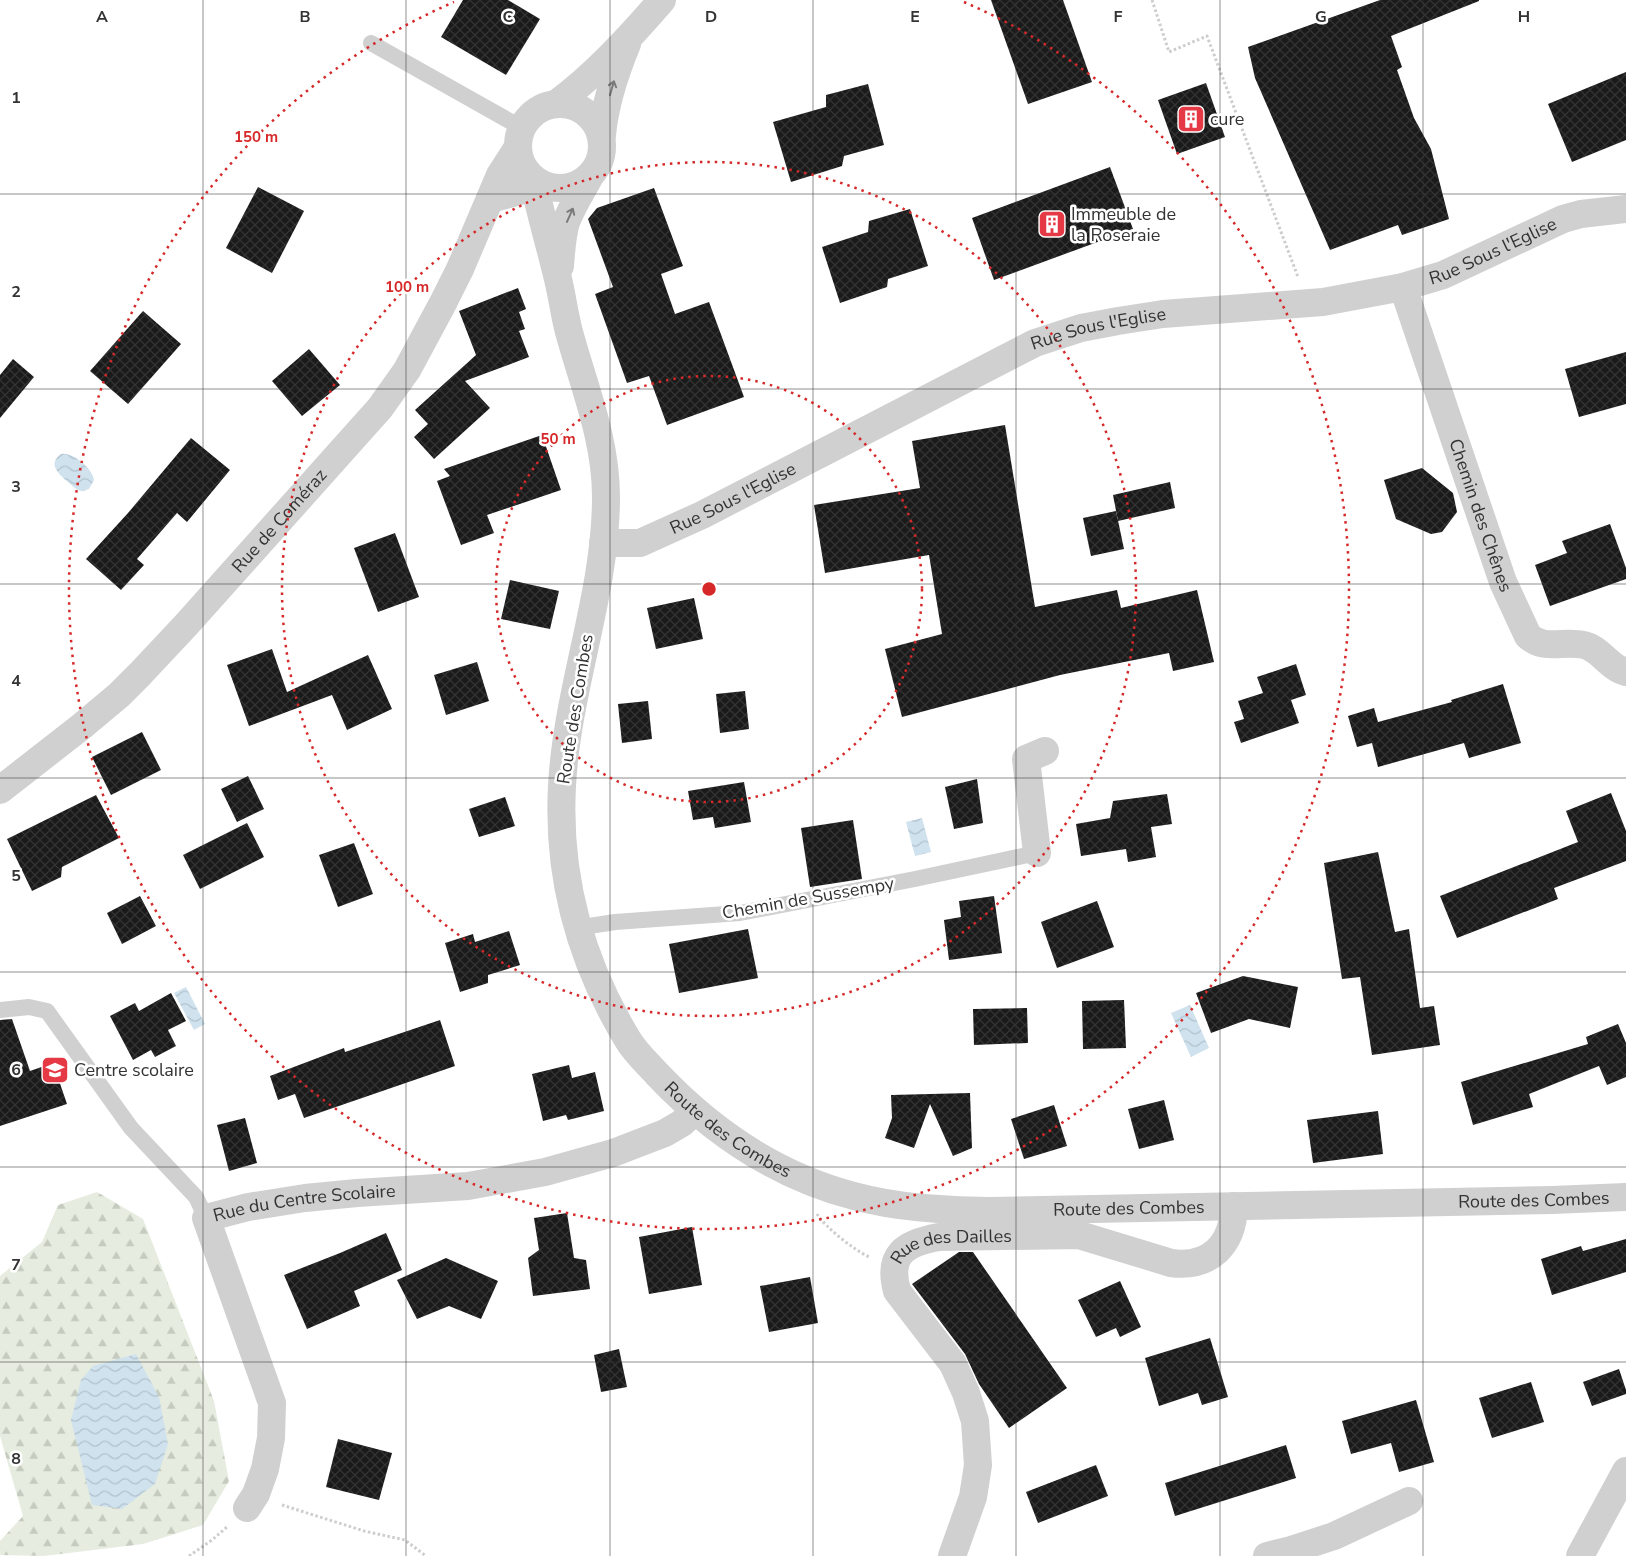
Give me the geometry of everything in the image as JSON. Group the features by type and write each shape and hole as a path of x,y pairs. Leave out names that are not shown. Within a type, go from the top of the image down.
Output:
{"street":[{"name":"Route des Combes","path":"662,0 629,38 581,83 556,104 543,107 529,117 520,138 521,162 536,184 569,332 595,417 601,446 606,493 603,543 596,591 571,714 562,784 562,846 567,887 576,928 592,971 629,1042 668,1086 694,1111 725,1135 757,1155 816,1184 851,1196 894,1205 941,1210 989,1211 1626,1197"},
{"name":"Route des Combes","path":"558,280 566,222 602,154 604,115 629,38"},
{"path":"556,104 573,105 585,111 596,122 602,135"},
{"name":"Rue de Coméraz","path":"0,790 76,731 119,695 140,674 186,626 393,392 445,299 500,175 520,138"},
{"path":"490,199 536,184 564,188 578,184 590,176"},
{"name":"Rue Sous l'Eglise","path":"603,543 640,543 702,515 1035,343 1081,328 1163,314 1308,303 1403,287 1442,274 1563,219 1581,214 1626,209"},
{"name":"Chemin des Chênes","path":"1403,287 1503,582 1528,636 1535,642 1546,645 1571,643 1594,648 1614,666 1626,672"},
{"path":"1037,853 1026,759 1044,751"},
{"name":"Rue du Centre Scolaire","path":"252,1501 265,1469 272,1438 272,1403 206,1218 248,1207 305,1198 468,1186 545,1172 613,1153 659,1136 682,1123 694,1111"},
{"name":"Rue des Dailles","path":"952,1556 973,1497 978,1465 975,1421 966,1393 953,1364 898,1291 894,1278 895,1262 906,1248 922,1240 939,1237 1079,1235 1171,1263 1191,1264 1210,1257 1230,1234 1234,1206"},
{"path":"1580,1556 1626,1471"},
{"path":"1268,1556 1334,1536 1409,1501"}],"lane":[{"path":"371,43 520,138"},
{"name":"Chemin de Sussempy","path":"576,928 615,922 740,913 1037,853"},
{"path":"0,1010 29,1007 47,1011 131,1128 196,1197 206,1218"}],"path":[{"path":"1152,0 1169,52 1207,36 1308,303"},
{"path":"815,1211 821,1221 852,1245 894,1270"},
{"path":"189,1556 212,1540 252,1501 285,1507 364,1531 405,1540 426,1556"}],"green space":[{"path":"97,1192 143,1219 214,1401 229,1481 203,1525 143,1544 44,1556 0,1555 0,1541 23,1516 0,1436 0,1276 42,1242 58,1205"}],"water":[{"path":"61,454 76,458 90,471 94,480 89,489 77,490 58,472 55,461"},
{"path":"922,818 931,852 915,856 906,822"},
{"path":"186,987 205,1024 194,1030 174,993"},
{"path":"1190,1005 1209,1048 1191,1057 1171,1013"},
{"path":"136,1354 159,1397 168,1444 155,1484 122,1509 92,1505 71,1420 81,1380 93,1366"}],"building":[{"path":"463,0 508,0 540,19 506,75 441,37"},
{"path":"991,0 1063,0 1092,82 1028,104"},
{"path":"1380,0 1479,0 1391,36 1402,67 1397,70 1414,118 1431,149 1449,219 1402,235 1398,225 1330,250 1255,78 1248,47"},
{"path":"1626,72 1626,140 1572,162 1548,104"},
{"name":"cure","path":"1206,83 1225,137 1177,154 1158,100"},
{"path":"868,84 884,145 844,156 842,166 791,182 773,122 826,107 826,95"},
{"name":"Immeuble de la Roseraie","path":"1110,167 1133,229 994,280 972,218"},
{"path":"258,187 304,211 272,273 226,248"},
{"path":"654,188 683,266 661,274 675,314 709,302 744,397 667,425 649,376 627,383 595,294 613,287 588,219 597,208"},
{"path":"910,209 928,266 888,279 887,287 840,303 822,247 868,232 869,221"},
{"path":"518,288 526,309 519,312 525,329 519,331 529,357 465,381 490,408 434,459 414,437 428,424 415,410 476,355 459,311"},
{"path":"143,311 181,344 128,404 90,371"},
{"path":"309,349 340,385 302,416 272,381"},
{"path":"1626,352 1626,404 1579,417 1565,369"},
{"path":"13,359 34,377 0,418 0,375"},
{"path":"1005,425 1035,607 1117,590 1121,608 1197,590 1214,662 1173,671 1169,653 1060,675 902,717 885,649 942,634 929,555 825,573 814,505 920,488 912,441"},
{"path":"542,435 561,490 487,515 494,533 461,545 437,481 450,476 444,469"},
{"path":"191,438 230,470 187,522 177,513 137,559 144,565 121,590 86,559 128,513"},
{"path":"1422,468 1453,493 1457,512 1442,532 1431,534 1396,519 1384,480"},
{"path":"1170,482 1175,508 1118,521 1113,495"},
{"path":"1116,511 1124,549 1091,556 1083,518"},
{"path":"1610,524 1626,568 1626,579 1550,606 1535,565 1567,553 1562,541"},
{"path":"395,533 419,597 378,612 354,548"},
{"path":"510,580 559,591 550,629 501,619"},
{"path":"694,598 703,639 656,649 647,608"},
{"path":"272,649 287,692 368,655 392,709 347,730 332,695 249,726 227,665"},
{"path":"477,662 489,701 446,715 434,675"},
{"path":"1296,664 1306,695 1291,700 1299,723 1241,743 1234,722 1244,719 1238,701 1263,693 1257,677"},
{"path":"1503,684 1521,743 1469,758 1464,743 1378,767 1372,743 1357,747 1348,716 1374,708 1378,722 1452,702 1451,700"},
{"path":"745,691 749,729 720,733 716,694"},
{"path":"648,701 652,739 622,743 618,704"},
{"path":"142,732 161,770 111,795 92,757"},
{"path":"248,776 264,809 237,822 221,789"},
{"path":"977,779 983,823 954,829 945,787"},
{"path":"744,782 751,822 715,828 713,817 693,820 688,791"},
{"path":"1611,793 1626,831 1626,861 1554,888 1558,899 1457,938 1440,896 1578,842 1566,811"},
{"path":"1167,794 1172,824 1151,827 1156,857 1128,862 1126,849 1081,856 1076,824 1110,818 1113,801"},
{"path":"96,795 119,838 62,867 61,877 32,891 7,839"},
{"path":"505,797 515,826 479,837 469,809"},
{"path":"853,820 862,879 810,887 801,828"},
{"path":"247,823 264,857 200,889 183,855"},
{"path":"354,843 373,894 338,907 319,855"},
{"path":"1378,852 1395,932 1409,929 1420,1008 1434,1006 1440,1045 1372,1055 1360,977 1342,979 1324,863"},
{"path":"140,896 156,926 122,944 107,913"},
{"path":"994,896 1002,953 949,960 944,920 961,917 959,901"},
{"path":"1097,901 1114,947 1057,968 1041,922"},
{"path":"748,929 758,978 679,993 669,944"},
{"path":"509,931 520,965 488,975 488,983 460,992 445,943 473,934 475,942"},
{"path":"1243,976 1298,987 1290,1028 1249,1019 1211,1033 1196,993"},
{"path":"171,993 186,1021 168,1030 176,1046 155,1057 151,1050 133,1060 110,1016 135,1003 139,1011"},
{"path":"1124,1000 1126,1048 1083,1049 1082,1001"},
{"path":"1027,1008 1028,1043 974,1045 973,1009"},
{"path":"12,1019 30,1071 53,1063 67,1104 0,1126 0,1020"},
{"path":"440,1020 455,1066 304,1118 295,1094 278,1100 270,1076 344,1048 345,1052"},
{"path":"1618,1024 1626,1043 1626,1077 1607,1085 1599,1066 1529,1094 1533,1107 1473,1125 1461,1082 1588,1044 1586,1037"},
{"path":"569,1065 572,1078 595,1072 604,1111 568,1120 566,1115 543,1121 532,1074"},
{"path":"970,1093 972,1148 953,1156 930,1104 914,1148 885,1138 892,1118 891,1095"},
{"path":"1164,1100 1174,1140 1139,1149 1128,1109"},
{"path":"1054,1105 1067,1146 1024,1159 1011,1119"},
{"path":"1378,1111 1383,1154 1313,1163 1307,1120"},
{"path":"245,1118 257,1163 229,1171 217,1125"},
{"path":"567,1213 574,1258 586,1260 590,1289 533,1296 528,1258 539,1250 534,1218"},
{"path":"692,1227 702,1285 649,1294 639,1237"},
{"path":"386,1233 402,1270 354,1291 360,1306 307,1329 284,1275"},
{"path":"1626,1239 1626,1272 1552,1295 1541,1259 1581,1246 1583,1251"},
{"path":"959,1252 973,1252 1067,1388 1009,1428 979,1384 965,1354 912,1284"},
{"path":"446,1258 498,1281 481,1319 449,1306 417,1319 397,1280"},
{"path":"810,1277 818,1323 769,1332 760,1286"},
{"path":"1120,1281 1141,1327 1120,1337 1116,1328 1096,1337 1078,1300"},
{"path":"1210,1338 1228,1397 1202,1405 1198,1393 1159,1406 1145,1358"},
{"path":"619,1349 627,1387 601,1392 594,1355"},
{"path":"1619,1369 1626,1394 1592,1406 1583,1382"},
{"path":"1531,1382 1544,1422 1492,1438 1479,1398"},
{"path":"1416,1400 1434,1462 1399,1472 1391,1443 1351,1454 1342,1421"},
{"path":"338,1439 392,1453 379,1500 326,1487"},
{"path":"1286,1445 1296,1478 1175,1516 1165,1483"},
{"path":"1096,1465 1108,1496 1038,1523 1026,1492"}],"place":[{"name":"cure","path":"1191,119"},
{"name":"Immeuble de la Roseraie","path":"1052,224"},
{"name":"Centre scolaire","path":"55,1070"}]}
